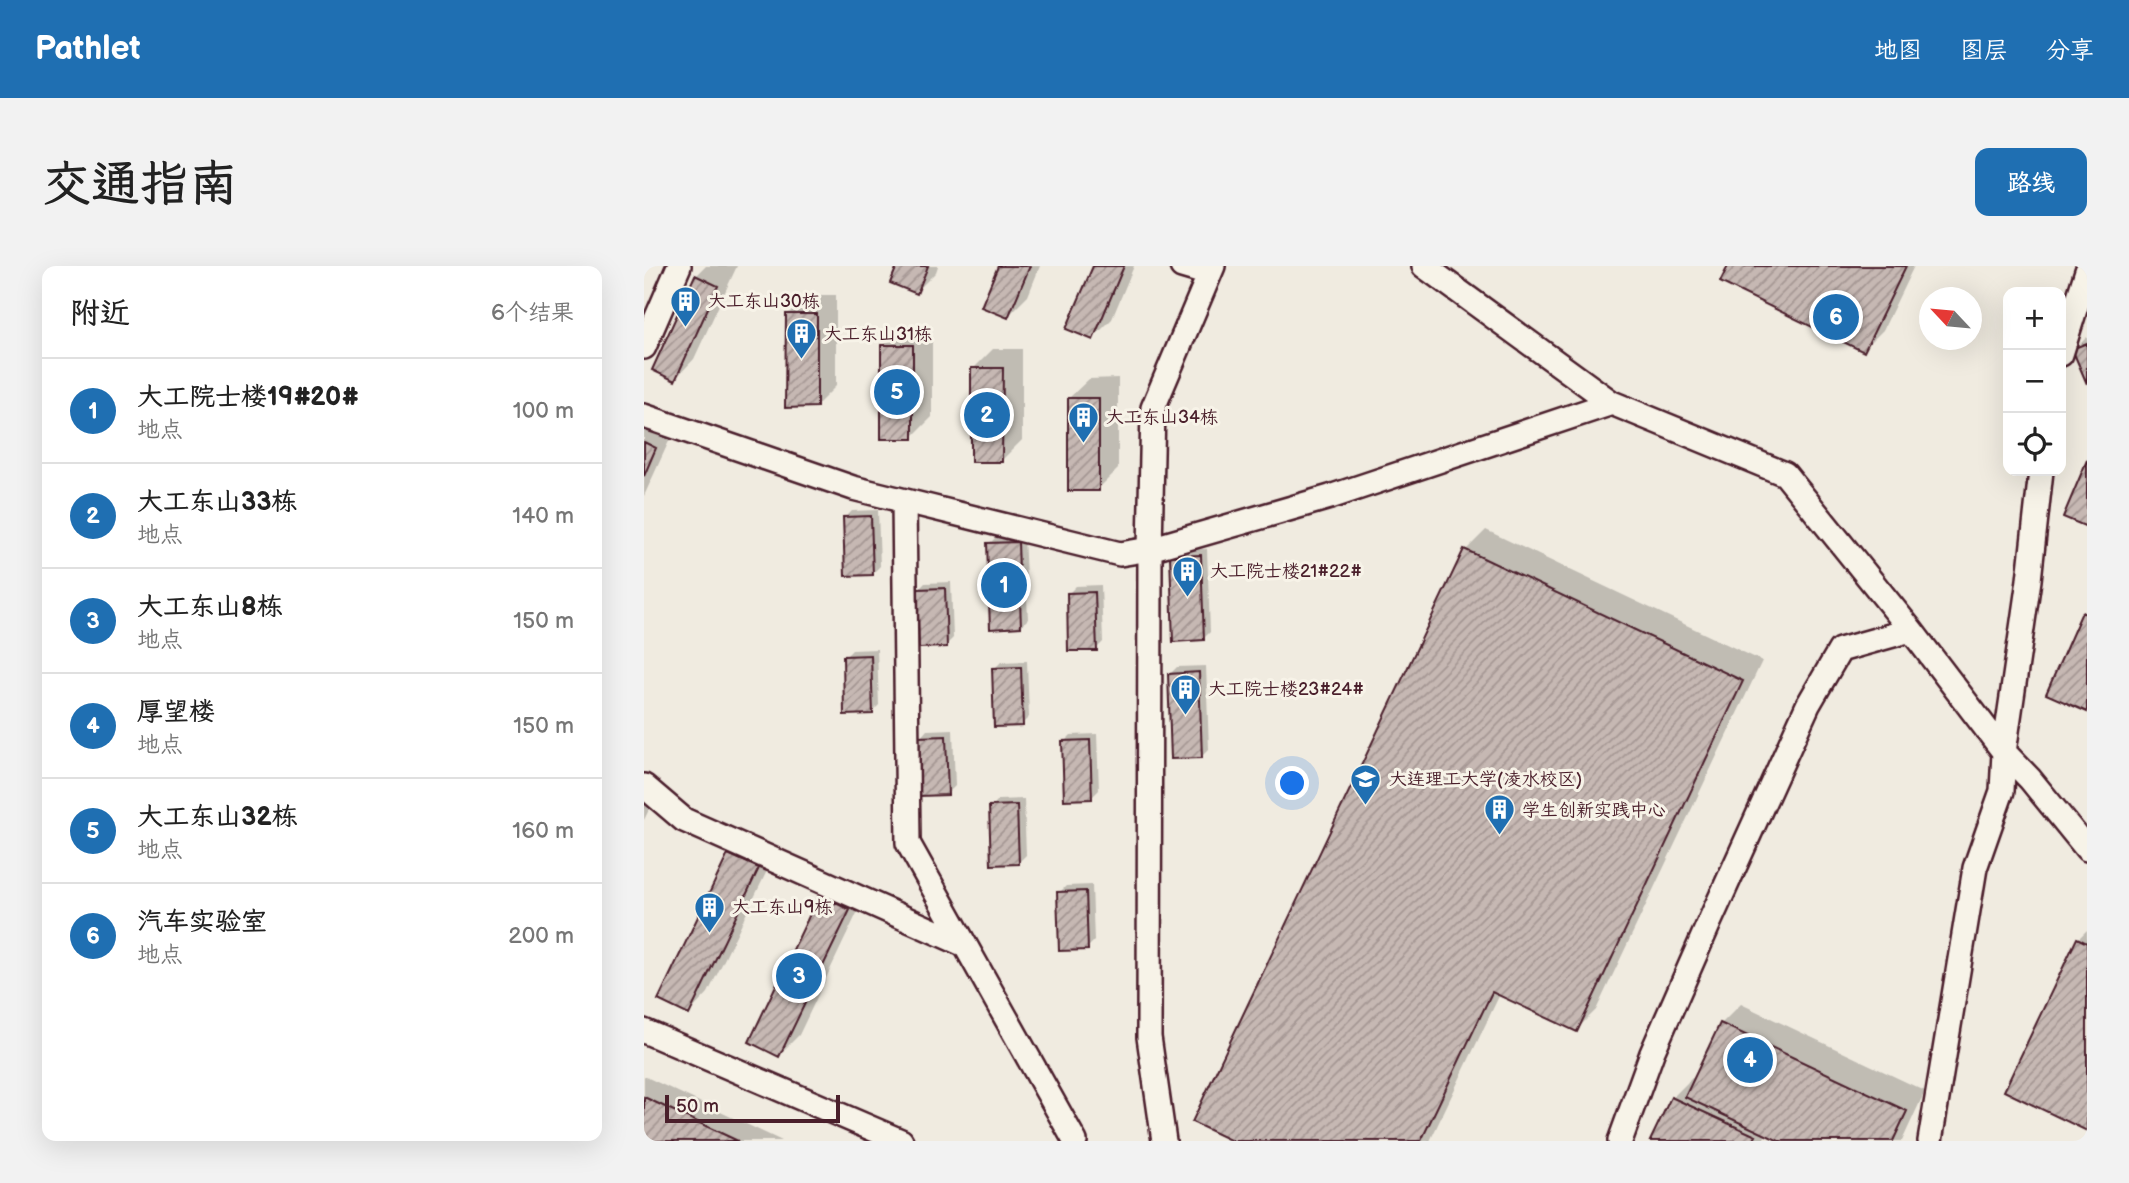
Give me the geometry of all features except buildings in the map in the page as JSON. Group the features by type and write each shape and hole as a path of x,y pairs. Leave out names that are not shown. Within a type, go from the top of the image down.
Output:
{"street":[{"path":"644,347 679,266"},
{"path":"1164,1141 1149,1037 1150,549 1153,408 1211,270 1182,266"},
{"path":"1424,266 1612,403 1785,474 1911,630 2004,752 2030,779 2087,849"},
{"path":"2062,350 2087,271"},
{"path":"644,416 853,488 1120,554 1150,549 1330,497 1612,403"},
{"path":"1930,1141 1975,868 2002,790 2004,752 2029,580 2040,476"},
{"path":"904,500 908,843 1074,1141"},
{"path":"1620,1141 1657,1041 1808,705 1840,650 1911,630"},
{"path":"644,786 684,820 965,945"},
{"path":"644,1031 901,1141"}],"place":[{"name":"汽车实验室","path":"1836,317"},
{"name":"大工东山30栋","path":"685,328"},
{"name":"大工东山31栋","path":"801,361"},
{"name":"大工东山32栋","path":"897,392"},
{"name":"大工东山33栋","path":"987,415"},
{"name":"大工东山34栋","path":"1083,444"},
{"name":"大工院士楼19#20#","path":"1004,585"},
{"name":"大工院士楼21#22#","path":"1187,598"},
{"name":"大工院士楼23#24#","path":"1185,716"},
{"name":"大连理工大学(凌水校区)","path":"1366,806"},
{"name":"学生创新实践中心","path":"1499,837"},
{"name":"大工东山9栋","path":"709,934"},
{"name":"大工东山8栋","path":"799,976"},
{"name":"厚望楼","path":"1750,1060"}]}
